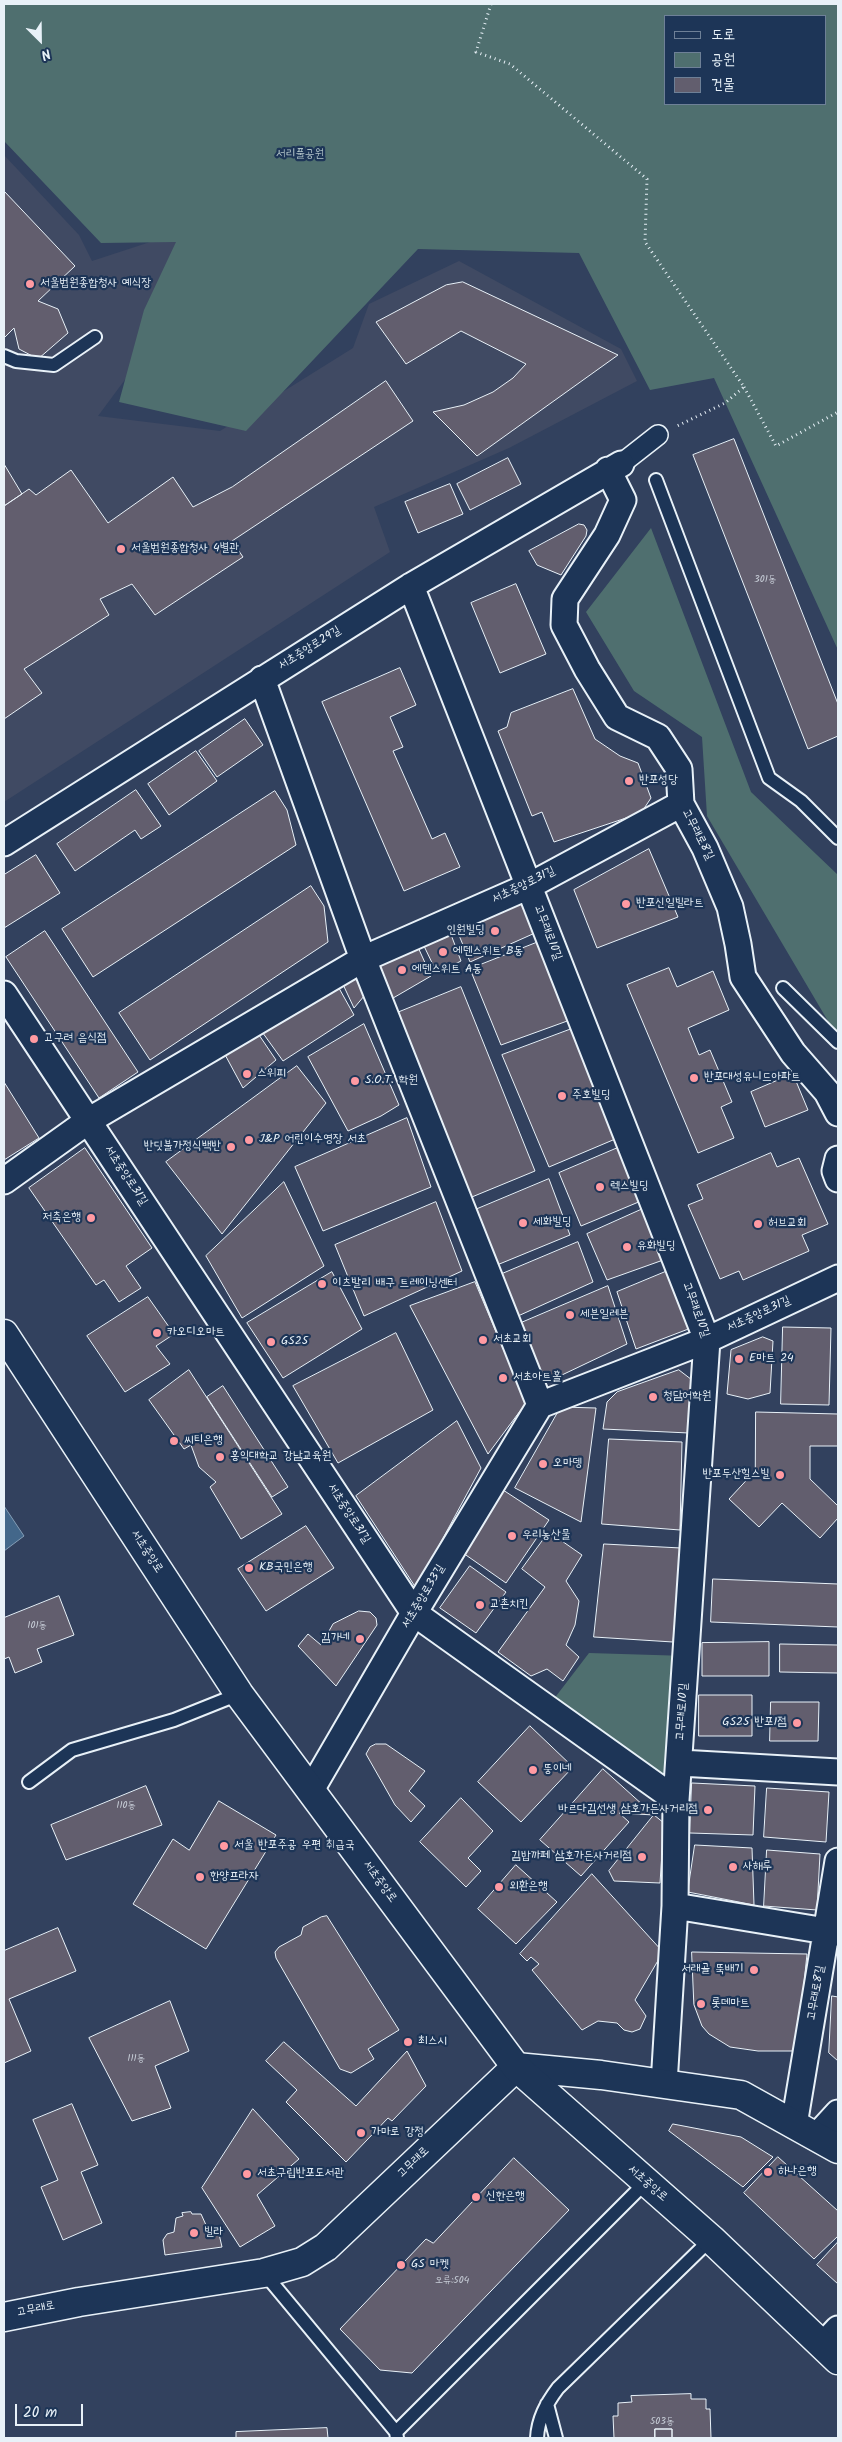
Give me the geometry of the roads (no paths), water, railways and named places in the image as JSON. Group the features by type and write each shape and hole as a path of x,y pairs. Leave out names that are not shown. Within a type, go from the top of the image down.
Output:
{"main road":[{"name":"서초중앙로","path":"4,1334 239,1694 516,2067 644,2183 833,2345"},
{"path":"516,2067 740,2095 816,2137"},
{"name":"고무래로","path":"4,2316 79,2302 264,2273 302,2262 326,2247 516,2067"}],"street":[{"path":"614,467 658,435"},
{"name":"서초중앙로29길","path":"4,843 411,586 614,467"},
{"name":"고무래로8길","path":"614,467 623,500 607,535 565,599 564,625 587,669 617,717 658,736 679,769 681,804 705,848 730,907 743,977 793,1054 827,1092 838,1113"},
{"name":"고무래로10길","path":"411,586 707,1340 676,1800 675,1906 664,2084"},
{"path":"262,679 363,959 540,1405"},
{"name":"서초중앙로31길","path":"4,1181 88,1121 363,959 529,886 681,804"},
{"name":"서초중앙로31길","path":"4,994 414,1614 676,1800"},
{"path":"838,1159 835,1171 838,1179"},
{"name":"서초중앙로31길","path":"540,1405 707,1340 838,1278"},
{"name":"서초중앙로33길","path":"311,1790 540,1405"},
{"path":"680,1762 838,1772"},
{"name":"고무래로8길","path":"816,2137 838,1861"},
{"path":"675,1906 833,1932"},
{"path":"816,2137 838,2113"}],"lane":[{"path":"4,356 16,361 54,365 96,337"},
{"path":"656,480 769,778 800,801 838,838"},
{"path":"783,988 838,1042"},
{"path":"29,1782 72,1750 174,1720 239,1694"},
{"path":"264,2273 397,2435 644,2183"},
{"path":"537,2438 538,2424 547,2404 558,2388 711,2239"},
{"path":"547,2404 556,2438"}],"place":[{"name":"서울법원종합청사 예식장","path":"30,284"},
{"name":"서울법원종합청사 4별관","path":"121,549"},
{"name":"반포성당","path":"629,781"},
{"name":"반포신일빌라트","path":"626,904"},
{"name":"인원빌딩","path":"495,931"},
{"name":"에덴스위트 B동","path":"443,952"},
{"name":"에덴스위트 A동","path":"402,970"},
{"name":"고구려 음식점","path":"34,1039"},
{"name":"스위피","path":"247,1074"},
{"name":"반포대성유니드아파트","path":"694,1078"},
{"name":"S.O.T. 학원","path":"355,1081"},
{"name":"주호빌딩","path":"562,1096"},
{"name":"J&P 어린이수영장 서초","path":"249,1140"},
{"name":"반딧불가정식백반","path":"231,1147"},
{"name":"렉스빌딩","path":"600,1187"},
{"name":"저축은행","path":"91,1218"},
{"name":"세화빌딩","path":"523,1223"},
{"name":"허브교회","path":"758,1224"},
{"name":"유화빌딩","path":"627,1247"},
{"name":"이츠발리 배구 트레이닝센터","path":"322,1284"},
{"name":"세븐일레븐","path":"570,1315"},
{"name":"카오디오마트","path":"157,1333"},
{"name":"서초교회","path":"483,1340"},
{"name":"GS25","path":"271,1342"},
{"name":"E마트 24","path":"739,1359"},
{"name":"서초아트홀","path":"503,1378"},
{"name":"청담어학원","path":"653,1397"},
{"name":"씨티은행","path":"174,1441"},
{"name":"홍익대학교 강남교육원","path":"220,1457"},
{"name":"오마뎅","path":"543,1464"},
{"name":"반포두산힐스빌","path":"780,1475"},
{"name":"우리농산물","path":"512,1536"},
{"name":"KB국민은행","path":"249,1568"},
{"name":"교촌치킨","path":"480,1605"},
{"name":"김가네","path":"360,1639"},
{"name":"GS25 반포1점","path":"797,1723"},
{"name":"뚱이네","path":"533,1770"},
{"name":"바르다김선생 삼호가든사거리점","path":"708,1810"},
{"name":"서울 반포주공 우편 취급국","path":"224,1846"},
{"name":"김밥까페 삼호가든사거리점","path":"642,1857"},
{"name":"사해루","path":"733,1867"},
{"name":"한양프라자","path":"200,1877"},
{"name":"외환은행","path":"499,1887"},
{"name":"서래골 뚝배기","path":"754,1970"},
{"name":"롯데마트","path":"701,2004"},
{"name":"최스시","path":"408,2042"},
{"name":"가마로 강정","path":"361,2133"},
{"name":"하나은행","path":"768,2172"},
{"name":"서초구립반포도서관","path":"247,2174"},
{"name":"신한은행","path":"476,2197"},
{"name":"빌라","path":"194,2233"},
{"name":"GS 마켓","path":"401,2265"}],"park label":[{"name":"서리풀공원","path":"300,155"}]}
